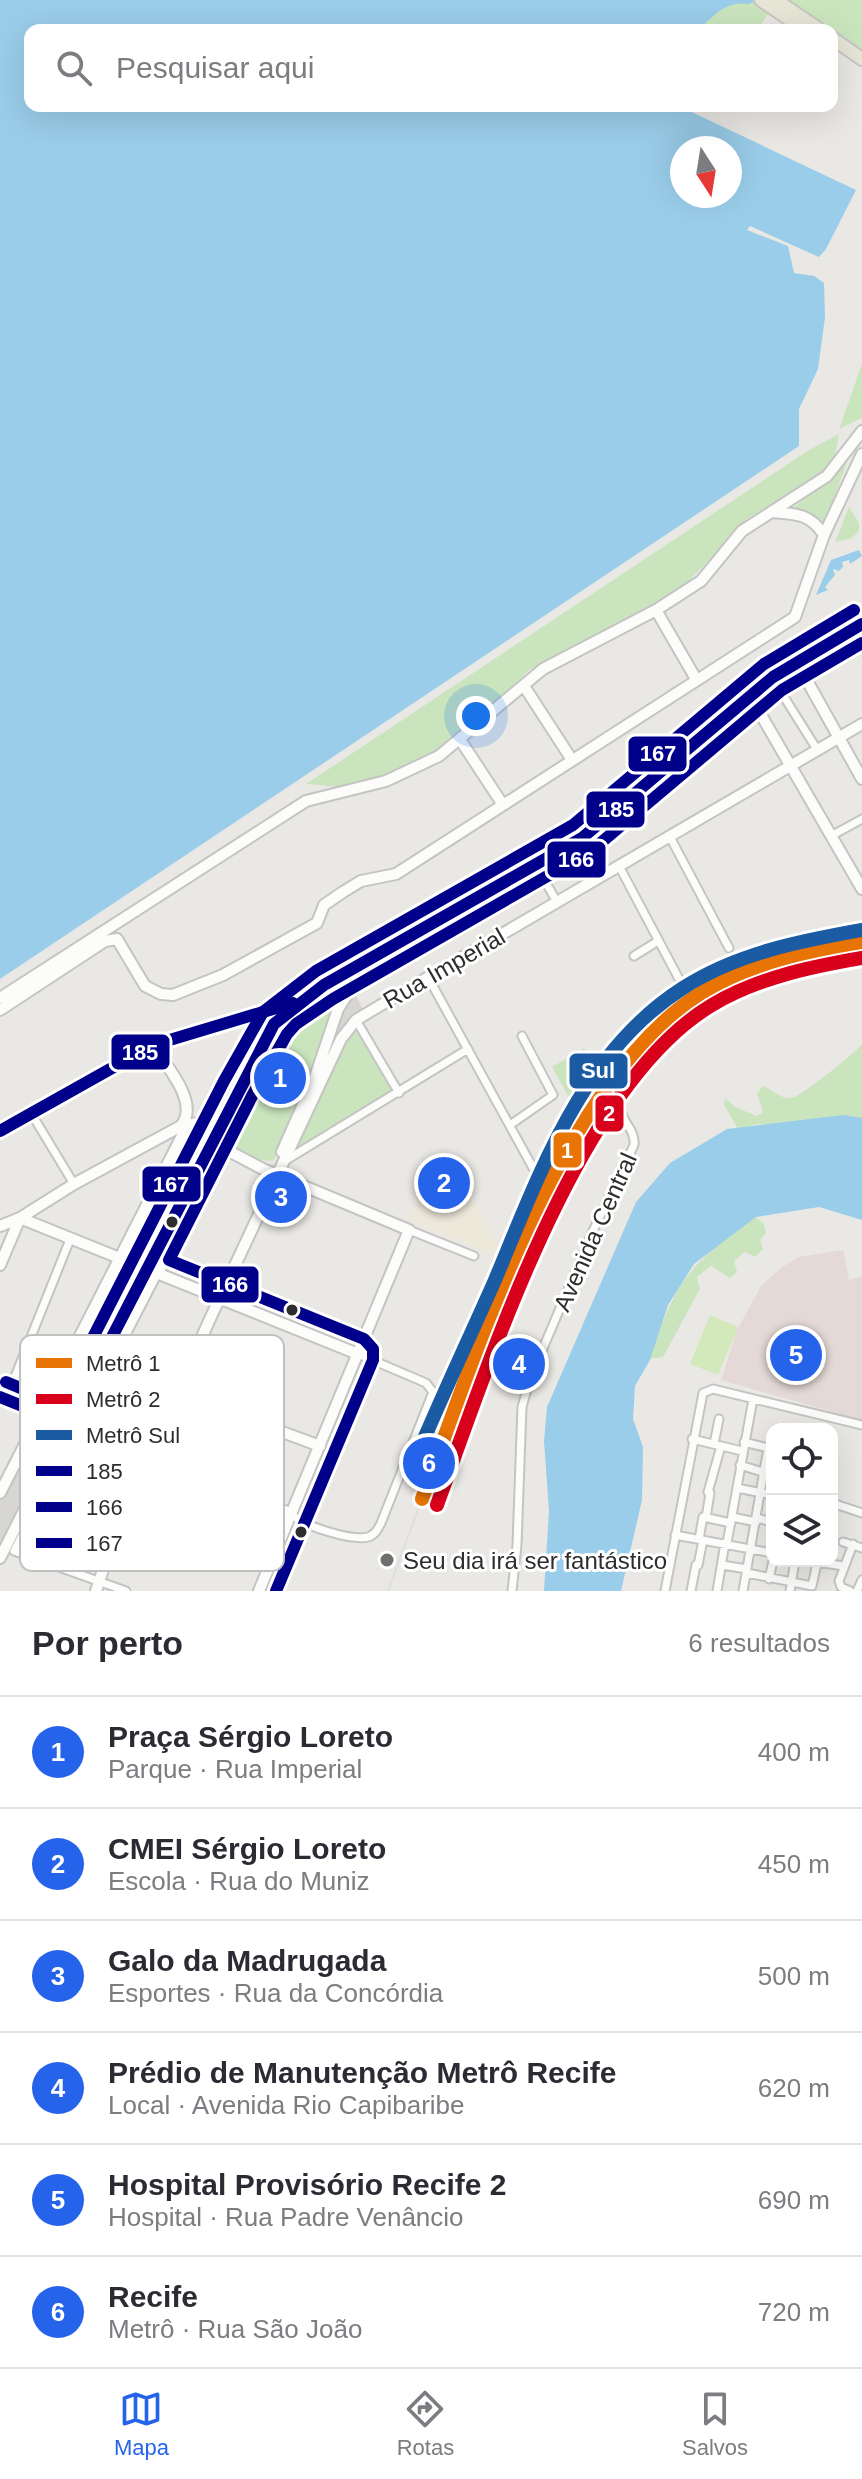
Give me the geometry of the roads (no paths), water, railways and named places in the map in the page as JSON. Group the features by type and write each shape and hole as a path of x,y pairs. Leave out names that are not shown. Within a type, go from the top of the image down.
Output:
{"main road":[{"path":"761,0 808,24"},
{"path":"776,0 799,24"},
{"path":"838,42 862,59"},
{"path":"838,52 862,68"},
{"path":"0,998 306,801 386,781 419,767 461,741 543,669 656,610 701,581 742,531 827,476 862,431"},
{"path":"124,916 116,927 117,939 145,986 161,994 173,995 223,975 317,923 324,905 361,881 396,874 795,617 824,535 862,454"},
{"path":"770,512 803,515 815,521 824,535"},
{"path":"656,610 696,679"},
{"path":"0,1131 153,1045 353,985 620,829 757,708 862,641"},
{"path":"805,677 862,779"},
{"path":"524,686 572,760"},
{"path":"757,708 862,889"},
{"name":"Rua Imperial","path":"202,1335 341,1039 356,1020 862,724"},
{"path":"461,741 503,805"},
{"path":"0,1010 105,941 117,939"},
{"name":"Rua Imperial","path":"283,1162 338,1009 353,985"},
{"path":"113,1335 222,1119 274,1024 299,1002"},
{"path":"80,1335 189,1117 189,1104 153,1045"},
{"path":"0,1226 183,1128 222,1119"},
{"path":"183,1128 276,1175 409,1230 284,1533"},
{"path":"158,1273 222,1149"},
{"path":"283,1162 292,1182"},
{"path":"20,1218 358,1354"},
{"path":"1,1261 20,1218"},
{"path":"284,1433 320,1446"},
{"path":"0,1493 20,1454"},
{"path":"284,1511 292,1514"},
{"path":"0,1558 20,1518"},
{"path":"259,1591 268,1571"}],"street":[{"path":"781,692 818,751"},
{"path":"831,836 862,819"},
{"path":"670,837 729,948"},
{"path":"619,866 679,979"},
{"path":"542,876 557,902"},
{"path":"634,956 658,941"},
{"name":"Avenida Central","path":"512,1591 517,1545 522,1407 555,1321 634,1145 635,1134 621,1112 622,1102 652,1059 694,1021 741,993 796,971 862,960"},
{"path":"428,977 533,1168"},
{"path":"356,1020 399,1093"},
{"path":"510,1125 553,1095 522,1036"},
{"path":"283,1162 468,1049"},
{"path":"31,1113 74,1184"},
{"path":"409,1230 474,1256"},
{"path":"30,1335 71,1237"},
{"path":"127,1335 158,1273"},
{"path":"292,1514 300,1523 312,1527 365,1538 375,1533 432,1389 426,1383 358,1354"},
{"path":"3,1398 20,1358"},
{"path":"665,1591 703,1393 713,1389 862,1425"},
{"path":"717,1591 753,1399"},
{"path":"691,1591 718,1445 719,1419"},
{"path":"692,1439 718,1445 766,1447"},
{"path":"740,1465 766,1473"},
{"path":"743,1591 760,1493 766,1479"},
{"path":"737,1488 766,1494"},
{"path":"838,1505 862,1513"},
{"path":"704,1518 766,1521"},
{"path":"675,1535 766,1552"},
{"path":"843,1542 862,1548"},
{"path":"850,1591 839,1585 853,1544"},
{"path":"722,1565 790,1587 812,1586 813,1567"},
{"path":"838,1565 844,1566"},
{"path":"769,1579 772,1567"},
{"path":"790,1587 794,1567"},
{"path":"62,1571 96,1585 126,1591"},
{"path":"857,1591 862,1580"}],"water":[{"path":"0,0 756,0 749,4 733,4 704,24 24,24 24,112 692,112 856,190 819,257 750,226 747,230 788,246 794,273 814,276 824,283 825,317 818,369 799,409 799,446 0,979"},
{"path":"859,550 862,556 850,564 849,560 842,562 843,567 839,571 833,569 835,575 825,587 828,590 816,595 831,560"},
{"path":"843,1115 862,1118 862,1220 819,1207 756,1217 694,1264 668,1305 650,1360 635,1386 633,1419 643,1447 642,1500 621,1591 544,1591 549,1511 544,1441 547,1407 636,1202 670,1163 727,1129"}],"tram line":[{"path":"296,978 340,958 538,840 608,791 678,733 862,608"}],"railway":[{"path":"388,1591 422,1499"}],"metro line":[{"name":"Sul","path":"416,1458 547,1158 591,1081 617,1046 647,1015 683,988 725,966 793,944 862,930"},
{"name":"1","path":"422,1499 469,1369 530,1222 567,1151 607,1087 652,1033 701,993 759,966 862,942"},
{"name":"2","path":"437,1505 483,1377 544,1231 580,1160 620,1097 664,1044 712,1005 766,981 862,958"}],"place":[{"name":"Praça Sérgio Loreto","path":"280,1078"},
{"name":"CMEI Sérgio Loreto","path":"444,1183"},
{"name":"Galo da Madrugada","path":"281,1197"},
{"name":"Hospital Provisório Recife 2","path":"796,1355"},
{"name":"Prédio de Manutenção Metrô Recife","path":"519,1364"},
{"name":"Recife","path":"429,1463"},
{"name":"Seu dia irá ser fantástico","path":"387,1560"}]}
